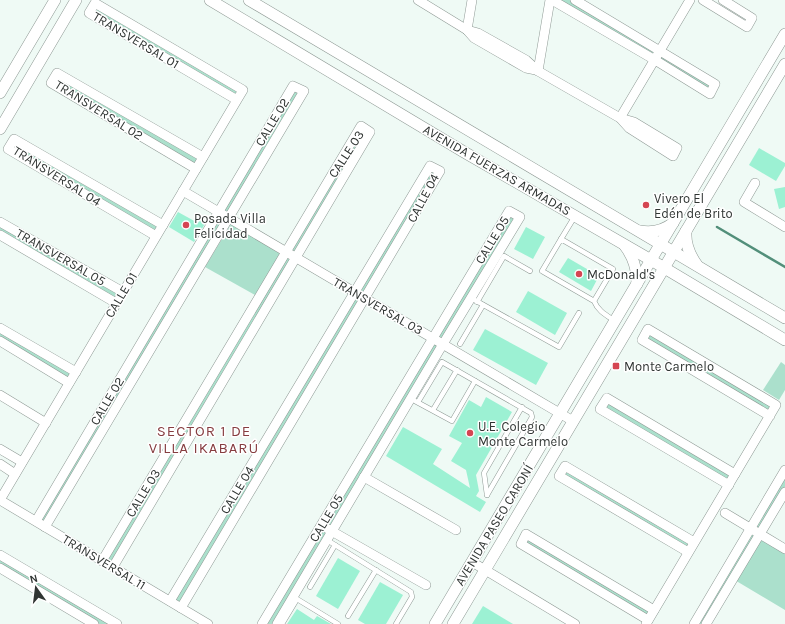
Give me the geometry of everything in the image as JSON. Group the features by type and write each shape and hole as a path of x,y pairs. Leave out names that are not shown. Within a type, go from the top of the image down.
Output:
{"street":[{"path":"0,93 55,0"},
{"path":"0,129 76,0"},
{"name":"AVENIDA FUERZAS ARMADAS","path":"210,0 464,152 651,260 785,340"},
{"name":"AVENIDA FUERZAS ARMADAS","path":"250,0 785,318"},
{"path":"418,0 467,30 474,38 526,68 538,71 620,118 634,122 677,148 673,156 629,128 620,118"},
{"path":"467,30 472,0"},
{"path":"538,71 551,0 710,94 715,84 574,0"},
{"path":"620,118 690,0"},
{"path":"703,0 747,27 752,18 723,0"},
{"name":"TRANSVERSAL 01","path":"237,100 89,13 95,3 243,90"},
{"name":"AVENIDA PASEO CARONÍ","path":"435,624 785,34"},
{"name":"AVENIDA PASEO CARONÍ","path":"453,624 785,64"},
{"name":"TRANSVERSAL 02","path":"196,169 51,83 57,73 203,157"},
{"name":"CALLE 02","path":"36,521 293,86 304,92 45,527"},
{"name":"CALLE 01","path":"0,500 243,90"},
{"name":"CALLE 03","path":"102,561 361,126 370,132 113,567"},
{"name":"TRANSVERSAL 04","path":"156,236 8,149 14,139 163,225"},
{"name":"CALLE 04","path":"170,602 430,166 440,171 181,608"},
{"path":"755,183 744,202 785,227"},
{"name":"TRANSVERSAL 03","path":"183,191 573,421"},
{"path":"319,197 328,203"},
{"name":"CALLE 05","path":"262,624 510,211 520,217 486,272 472,299 443,344 414,400 332,531 331,543 277,624"},
{"name":"TRANSVERSAL 05","path":"0,222 123,292"},
{"path":"637,230 647,232 655,231 668,227 673,223"},
{"path":"393,228 403,234"},
{"path":"686,231 689,252 692,259 699,267"},
{"name":"TRANSVERSAL 05","path":"0,235 116,304"},
{"path":"623,244 636,265 637,284"},
{"path":"483,254 494,260"},
{"path":"476,267 486,272"},
{"path":"652,288 666,280 676,278 684,280"},
{"path":"456,300 472,299 466,284"},
{"path":"0,328 76,372"},
{"path":"654,610 526,534 521,544 647,622 770,416 776,405 648,329 642,340 770,416"},
{"path":"0,341 69,382"},
{"path":"401,392 414,400"},
{"path":"0,395 46,423"},
{"path":"728,485 600,409 607,398 735,474"},
{"path":"108,399 117,405"},
{"path":"175,438 186,444"},
{"path":"0,449 22,462"},
{"path":"0,464 15,474"},
{"path":"688,552 559,476 564,466 694,542"},
{"path":"694,624 785,470"},
{"path":"352,474 364,478 456,530"},
{"path":"241,483 251,489"},
{"path":"706,624 785,492"},
{"path":"339,496 349,502"},
{"path":"139,499 150,505"},
{"name":"TRANSVERSAL 11","path":"0,500 208,624"},
{"path":"725,513 785,548"},
{"path":"322,525 426,585"},
{"path":"0,555 117,624"},
{"path":"472,562 574,624"},
{"path":"0,568 94,624"},
{"path":"76,613 82,604"}],"lane":[{"path":"575,216 542,270 594,301 596,307 603,314 615,321"},
{"path":"561,239 612,269 594,301"},
{"path":"530,271 504,256 472,299 559,347 579,313"},
{"path":"460,344 483,305"},
{"path":"475,380 452,421 414,400 442,362 475,380 522,407 531,413 532,417 488,495 484,473 522,407"},
{"path":"433,410 457,370"},
{"path":"310,587 331,543 412,593 412,599 396,624"},
{"path":"348,616 376,570"},
{"path":"282,624 297,599 338,624"}],"green space":[{"path":"552,0 575,0 715,84 710,94"},
{"path":"95,3 243,90 237,100 89,13"},
{"path":"57,73 203,158 196,169 51,83"},
{"path":"293,86 304,91 45,527 36,521"},
{"path":"361,126 370,132 113,567 102,561"},
{"path":"14,139 163,225 156,236 8,149"},
{"path":"430,166 440,171 180,608 170,602"},
{"path":"509,211 520,217 277,624 262,624"},
{"path":"0,222 123,293 116,303 0,235"},
{"path":"231,224 281,254 255,295 205,267"},
{"path":"0,328 76,372 70,382 0,341"},
{"path":"648,329 776,405 770,416 642,340"},
{"path":"781,362 785,365 785,390 779,400 763,390"},
{"path":"607,398 735,474 729,485 600,409"},
{"path":"565,466 694,542 688,552 559,476"},
{"path":"785,470 785,492 760,534 785,548 785,610 733,579 706,624 694,624"},
{"path":"526,534 654,610 648,620 521,544"},
{"path":"0,555 117,624 94,624 0,568"}],"building":[{"path":"759,148 785,163 785,166 776,181 749,165"},
{"path":"785,187 785,207 779,209 774,189"},
{"name":"Posada Villa Felicidad","path":"178,212 198,223 201,218 206,222 194,242 169,227"},
{"path":"526,227 545,237 533,259 514,249"},
{"name":"McDonald's","path":"568,258 599,276 591,291 559,272"},
{"path":"528,291 567,313 555,335 516,312"},
{"path":"485,329 548,363 536,385 473,350"},
{"path":"486,397 512,412 476,475 479,491 476,496 486,502 480,512 386,456 403,427 442,449 433,464 470,488 466,470 451,461 462,443 449,436 469,400 481,407"},
{"path":"338,558 360,571 338,609 316,596"},
{"path":"380,582 403,595 386,624 365,624 358,620"},
{"path":"483,606 513,624 472,624"},
{"path":"297,609 314,620 317,616 331,624 287,624"}],"waterway":[{"path":"717,227 785,267"}],"place":[{"name":"Vivero El Edén de Brito","path":"646,205"},
{"name":"Posada Villa Felicidad","path":"186,225"},
{"name":"McDonald's","path":"579,274"},
{"name":"Monte Carmelo","path":"616,366"},
{"name":"U.E. Colegio Monte Carmelo","path":"470,433"}],"district":[{"name":"SECTOR 1 DE VILLA IKABARÚ","path":"204,440"}]}
